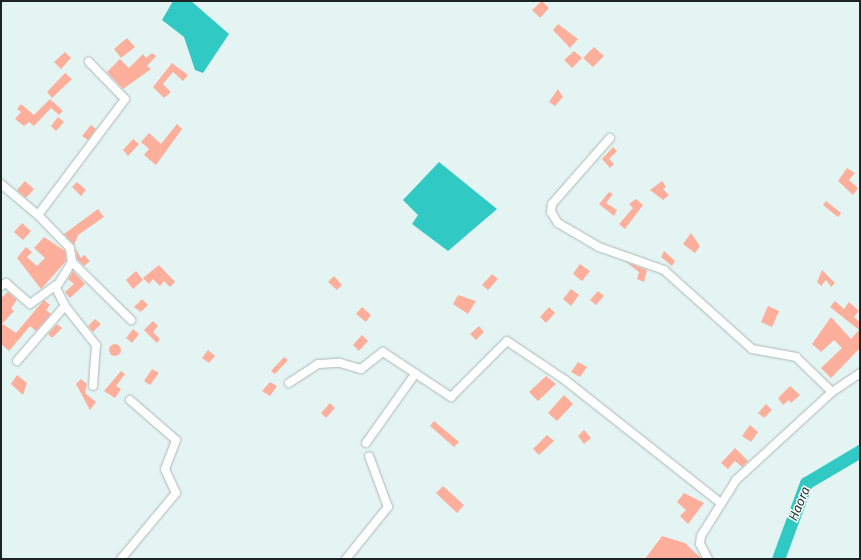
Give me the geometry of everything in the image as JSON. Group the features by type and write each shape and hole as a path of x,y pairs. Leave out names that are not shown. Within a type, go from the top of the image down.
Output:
{"street":[{"path":"38,215 125,99 88,62"},
{"path":"610,138 552,204 551,212 558,223 599,247 664,270 752,350 796,357 810,367 832,392"},
{"path":"1,184 38,215 70,248 72,262 131,320"},
{"path":"1,286 6,284 30,304 56,285 72,262"},
{"path":"56,285 64,306 96,345 94,386"},
{"path":"17,361 64,306"},
{"path":"289,383 318,364 340,363 361,369 383,352 447,396 454,396 501,344 514,343 721,503"},
{"path":"708,559 700,544 701,536 721,503 752,463 832,392 860,373"},
{"path":"366,443 415,374"},
{"path":"121,559 176,493 166,468 176,440 130,400"},
{"path":"346,559 388,507 369,456"}],"water":[{"path":"173,1 191,1 229,34 203,73 195,70 184,37 162,20"},
{"path":"439,162 497,209 448,251 412,224 418,215 403,200"}],"building":[{"path":"542,1 549,8 540,18 532,10"},
{"path":"558,24 578,39 570,48 553,30"},
{"path":"127,38 135,47 121,58 114,49"},
{"path":"594,47 604,56 593,67 583,58"},
{"path":"574,51 582,58 572,68 564,60"},
{"path":"65,52 71,58 61,69 54,62"},
{"path":"152,53 156,56 147,66 151,69 123,89 107,72 120,59 129,68 143,54 146,58"},
{"path":"172,63 188,75 183,81 173,72 163,84 171,92 164,98 153,87"},
{"path":"65,73 72,79 52,98 47,92"},
{"path":"558,89 563,97 555,106 549,102"},
{"path":"50,99 63,111 59,115 51,108 34,126 29,122 24,126 15,119 21,112 17,109 21,104 34,115"},
{"path":"58,117 64,122 56,131 51,126"},
{"path":"177,124 182,129 156,165 144,155 149,149 141,142 149,133 161,144"},
{"path":"91,125 96,129 88,140 82,136"},
{"path":"133,139 139,144 128,156 123,150"},
{"path":"613,147 617,151 609,159 614,164 610,168 602,159"},
{"path":"847,168 855,173 849,180 858,188 853,195 838,181"},
{"path":"25,181 34,189 26,198 17,190"},
{"path":"662,181 666,187 663,189 669,195 663,200 650,190"},
{"path":"77,182 86,190 81,196 72,187"},
{"path":"609,192 613,194 606,203 617,210 614,216 599,204"},
{"path":"636,199 643,205 625,229 619,224 633,208 629,204"},
{"path":"826,201 841,213 838,217 823,205"},
{"path":"98,209 104,217 78,235 74,245 64,234"},
{"path":"22,223 31,231 23,240 14,232"},
{"path":"691,233 700,246 695,253 683,244"},
{"path":"44,237 65,251 66,261 41,289 17,258 26,247 32,252 27,257 37,266 45,258 34,248"},
{"path":"76,249 81,258 84,255 90,261 84,266 77,259"},
{"path":"664,251 675,261 672,266 661,257"},
{"path":"626,262 647,270 644,282 637,279 639,272"},
{"path":"580,264 590,271 582,281 573,274"},
{"path":"159,265 175,282 170,287 164,281 160,286 153,279 149,284 143,278"},
{"path":"822,270 835,283 831,287 826,280 821,286 817,282"},
{"path":"73,271 85,284 70,298 65,292 74,284 68,279"},
{"path":"136,271 143,280 133,289 126,280"},
{"path":"492,274 498,279 488,290 482,285"},
{"path":"334,276 342,285 337,290 328,282"},
{"path":"571,289 579,295 571,306 563,299"},
{"path":"598,291 604,296 596,305 590,300"},
{"path":"8,292 17,300 11,308 14,311 1,325 1,298"},
{"path":"458,295 476,301 468,314 453,304"},
{"path":"142,299 148,305 141,312 134,307"},
{"path":"44,300 50,305 46,310 51,314 36,331 30,326 9,351 1,344 1,327 3,324 16,333"},
{"path":"835,301 844,309 849,302 859,311 854,317 860,322 860,348 831,378 821,368 842,348 834,340 821,352 812,344 831,317 851,339 859,330 830,307"},
{"path":"768,306 779,311 772,327 761,322"},
{"path":"362,307 371,315 366,322 356,314"},
{"path":"549,307 555,313 546,323 540,317"},
{"path":"95,319 101,324 93,332 88,326"},
{"path":"153,321 158,326 153,332 160,339 157,343 144,330"},
{"path":"57,324 62,328 52,338 48,334"},
{"path":"479,326 484,332 476,340 470,334"},
{"path":"133,329 139,334 132,343 126,338"},
{"path":"362,335 368,341 359,351 353,345"},
{"path":"113,344 117,344 121,350 117,356 113,356 109,352 109,348"},
{"path":"208,350 215,356 209,363 202,358"},
{"path":"284,357 288,360 275,374 271,371"},
{"path":"578,362 587,367 580,377 571,372"},
{"path":"152,369 159,373 150,385 144,381"},
{"path":"121,371 125,374 116,386 121,389 115,398 104,391"},
{"path":"17,375 27,383 23,395 11,384"},
{"path":"546,376 556,384 538,401 529,392"},
{"path":"81,379 87,384 85,393 96,402 90,410 76,384"},
{"path":"270,382 277,386 270,396 262,391"},
{"path":"790,386 800,395 791,403 789,400 783,405 778,398"},
{"path":"564,395 573,404 557,421 548,413"},
{"path":"330,403 335,408 326,418 321,413"},
{"path":"766,404 772,410 764,418 758,413"},
{"path":"434,421 459,442 454,447 430,426"},
{"path":"750,425 758,432 751,442 742,436"},
{"path":"584,430 591,438 584,444 578,436"},
{"path":"547,435 554,441 539,455 533,449"},
{"path":"735,448 748,461 742,467 735,461 728,469 721,463"},
{"path":"443,486 464,505 457,513 436,493"},
{"path":"684,493 704,503 688,524 680,516 686,510 677,502"},
{"path":"662,536 685,543 702,559 645,559"}],"waterway":[{"name":"Haora","path":"778,559 806,483 860,451"}]}
